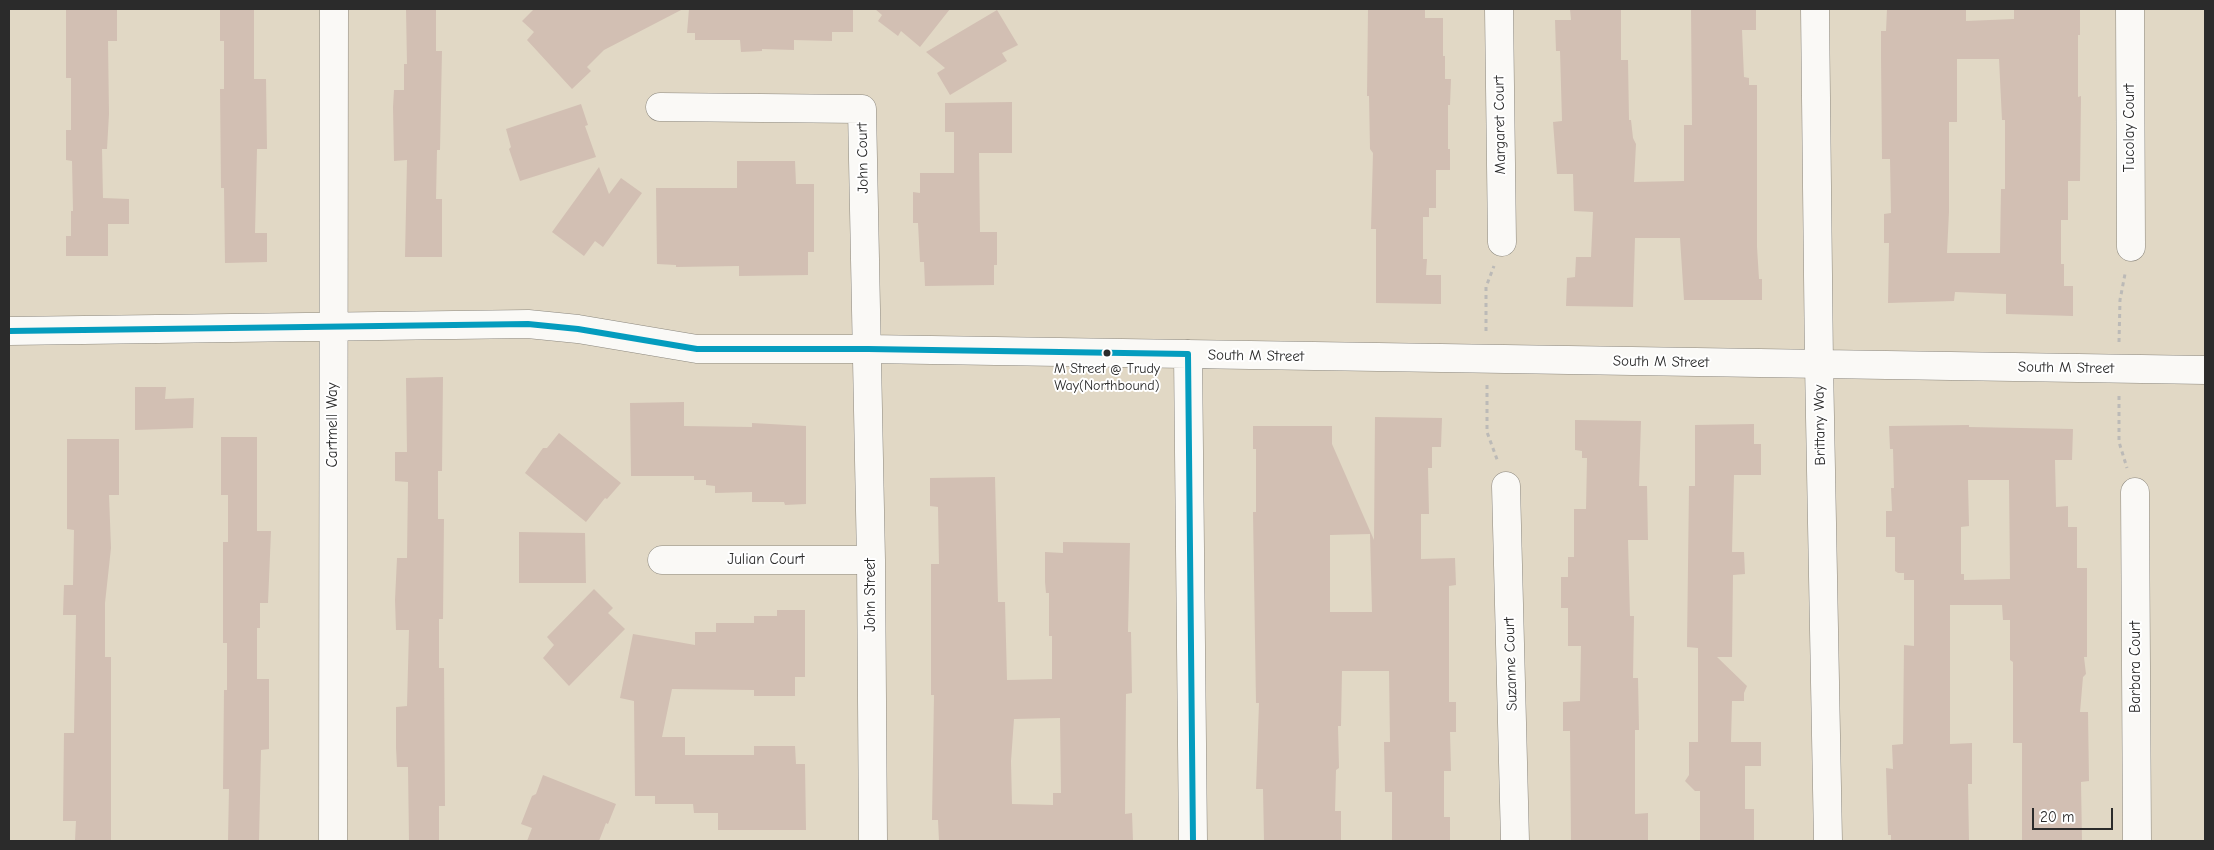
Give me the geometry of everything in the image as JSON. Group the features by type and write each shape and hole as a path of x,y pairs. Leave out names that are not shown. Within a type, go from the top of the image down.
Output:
{"street":[{"name":"Cartmell Way","path":"333,841 334,9"},
{"name":"Margaret Court","path":"1498,9 1502,242"},
{"name":"Brittany Way","path":"1816,9 1819,364 1828,841"},
{"name":"Tucolay Court","path":"2130,9 2131,247"},
{"name":"John Court","path":"660,107 862,109 868,349"},
{"name":"South M Street","path":"9,331 528,324 578,329 697,349 868,349 2205,370"},
{"name":"John Street","path":"868,349 873,841"},
{"path":"1188,354 1193,841"},
{"name":"Suzanne Court","path":"1506,486 1515,841"},
{"name":"Barbara Court","path":"2135,492 2137,841"},
{"name":"Julian Court","path":"662,560 871,560"}],"building":[{"path":"66,9 117,9 117,41 108,41 109,114 107,149 102,149 103,198 129,199 129,224 108,224 108,256 66,256 66,236 71,236 71,211 73,211 72,161 66,160 66,130 71,130 71,78 66,78"},
{"path":"220,9 254,9 254,79 266,79 267,149 257,149 255,233 267,233 267,262 225,263 224,188 221,188 220,89 224,89 224,41 220,41"},
{"path":"406,9 436,9 436,51 442,51 440,150 437,150 436,199 442,199 442,257 405,257 407,160 394,161 393,107 394,90 404,90 404,64 407,64"},
{"path":"534,9 683,9 604,50 587,67 591,71 572,89 527,40 534,32 522,21"},
{"path":"689,9 853,9 853,32 832,32 832,41 794,40 794,50 762,49 762,51 741,52 740,40 695,40 695,33 687,33"},
{"path":"875,9 950,9 920,47 901,31 898,36 878,21 882,15"},
{"path":"1368,9 1425,9 1425,18 1443,18 1445,79 1451,79 1450,105 1448,105 1450,170 1436,170 1436,208 1429,208 1429,217 1423,217 1423,259 1427,259 1426,275 1441,275 1441,304 1376,303 1376,229 1371,229 1373,153 1370,149 1369,96 1367,96"},
{"path":"1570,9 1621,9 1621,60 1628,60 1629,120 1631,120 1633,138 1636,144 1634,182 1684,181 1684,125 1692,125 1691,9 1756,9 1756,30 1742,30 1744,77 1749,78 1749,85 1757,85 1757,247 1759,279 1762,279 1762,300 1684,300 1680,238 1635,238 1633,307 1566,306 1567,278 1575,277 1576,257 1591,257 1593,212 1574,211 1573,174 1557,174 1553,122 1562,121 1560,51 1556,51 1555,20 1571,20"},
{"path":"1887,9 1966,9 1966,21 2014,19 2014,10 2080,9 2078,97 2081,96 2080,181 2068,181 2068,220 2061,220 2061,264 2064,264 2064,286 2073,286 2073,316 2006,314 2006,294 1955,292 1954,301 1888,303 1889,243 1884,243 1884,214 1891,213 1890,159 1882,159 1881,57 1881,31 1886,31","holes":["1957,59 1999,59 2002,120 2005,120 2005,189 2001,189 2000,253 1947,253 1949,122 1957,122"]},
{"path":"997,10 1018,45 1002,53 1007,61 950,95 937,73 945,68 926,52"},
{"path":"1012,102 1012,153 979,153 980,232 997,232 997,265 994,265 994,285 925,286 924,262 920,262 918,223 913,223 913,192 920,193 920,173 954,173 954,132 945,132 945,103"},
{"path":"581,104 588,125 585,126 596,157 520,181 509,149 511,147 506,129"},
{"path":"737,161 795,161 796,184 814,184 814,252 808,252 808,275 739,276 739,266 676,267 676,265 657,264 656,188 737,188"},
{"path":"599,167 609,194 621,178 642,193 603,247 595,241 584,256 552,232"},
{"path":"443,377 442,471 438,471 438,519 444,519 443,619 439,619 439,668 444,668 445,806 439,806 439,841 409,841 408,767 397,767 396,707 407,706 409,630 396,630 395,600 397,558 407,558 408,482 395,481 395,452 407,452 406,378"},
{"path":"135,387 166,387 165,399 194,398 193,428 135,430"},
{"path":"684,402 684,426 752,427 752,423 806,426 806,504 785,505 784,502 752,502 752,492 715,493 715,486 706,485 706,480 694,480 694,476 631,476 630,403"},
{"path":"1375,417 1442,418 1441,447 1432,447 1432,468 1428,468 1429,514 1421,514 1421,559 1455,558 1456,585 1449,586 1449,702 1456,702 1456,732 1450,732 1451,771 1444,771 1444,817 1450,817 1450,841 1392,841 1392,792 1385,792 1384,742 1390,742 1389,671 1342,671 1341,726 1338,726 1339,768 1336,770 1335,811 1341,811 1341,841 1264,841 1263,789 1256,789 1259,703 1256,703 1253,512 1256,512 1256,449 1253,449 1253,426 1332,426 1332,444 1374,540","holes":["1370,534 1372,612 1330,612 1330,535"]},
{"path":"1575,420 1641,421 1639,486 1647,486 1648,540 1628,540 1630,616 1634,616 1633,678 1638,678 1639,730 1635,730 1635,814 1648,813 1648,841 1571,841 1570,731 1563,731 1563,702 1580,701 1581,646 1568,646 1568,608 1561,608 1561,577 1568,577 1568,557 1574,557 1574,509 1586,509 1587,458 1582,458 1582,451 1575,450"},
{"path":"1754,424 1754,444 1761,444 1761,475 1734,475 1732,552 1744,552 1745,574 1733,575 1732,657 1717,657 1747,686 1744,693 1744,701 1732,701 1731,742 1761,742 1761,766 1745,766 1745,809 1754,809 1754,841 1700,841 1700,791 1695,791 1685,781 1689,775 1689,742 1698,742 1698,648 1687,647 1689,486 1695,486 1695,425"},
{"path":"1969,425 1969,427 2073,429 2072,460 2055,460 2056,507 2068,506 2068,527 2077,527 2077,568 2087,568 2087,657 2084,657 2086,674 2083,677 2080,712 2088,712 2089,781 2081,782 2082,841 2022,841 2022,743 2013,743 2013,662 2010,660 2010,620 2003,620 2002,605 1950,605 1950,744 1972,743 1972,784 1968,784 1969,841 1891,841 1891,835 1888,835 1886,768 1893,769 1892,745 1903,744 1904,645 1914,646 1914,580 1904,580 1904,573 1895,571 1895,537 1886,537 1886,511 1892,511 1891,488 1894,488 1893,449 1890,449 1889,426","holes":["1968,480 2009,480 2010,579 1964,580 1964,574 1961,574 1961,527 1969,526"]},
{"path":"559,433 621,483 607,499 605,498 586,522 525,473 543,448 547,448"},
{"path":"221,437 257,437 257,531 271,531 268,603 260,603 260,628 257,628 257,679 269,679 269,749 261,750 259,841 228,841 229,789 223,789 224,690 227,690 227,643 223,643 223,542 228,542 228,495 221,495"},
{"path":"67,439 119,439 119,495 109,495 111,548 105,603 105,657 111,657 111,841 75,841 76,821 63,821 64,733 74,733 76,615 63,615 64,585 73,585 74,530 67,529"},
{"path":"995,477 998,602 1005,602 1007,680 1052,679 1052,636 1049,636 1049,593 1046,593 1045,552 1063,553 1063,542 1130,543 1128,632 1131,632 1132,693 1126,694 1125,814 1132,813 1133,841 939,841 938,820 932,820 934,695 931,695 931,564 939,564 938,507 930,506 930,478","holes":["1060,718 1061,793 1053,793 1053,805 1012,804 1011,761 1014,719"]},
{"path":"519,532 585,533 586,583 519,583"},
{"path":"594,589 613,608 608,613 625,629 569,686 543,658 554,645 547,637"},
{"path":"777,610 805,610 805,677 795,677 795,696 754,696 754,690 672,689 662,737 685,737 685,755 754,755 754,746 795,746 796,764 805,764 806,830 718,830 718,813 694,813 693,804 655,804 655,796 635,796 634,701 620,698 633,634 695,645 695,632 716,632 716,623 754,623 754,616 777,616"},
{"path":"543,775 616,804 599,841 527,841 532,828 521,824"}],"transit line":[{"path":"9,331 528,324 578,329 697,349 868,349 1188,354 1193,841"}],"place":[{"name":"M Street @ Trudy Way(Northbound)","path":"1107,353"}]}
